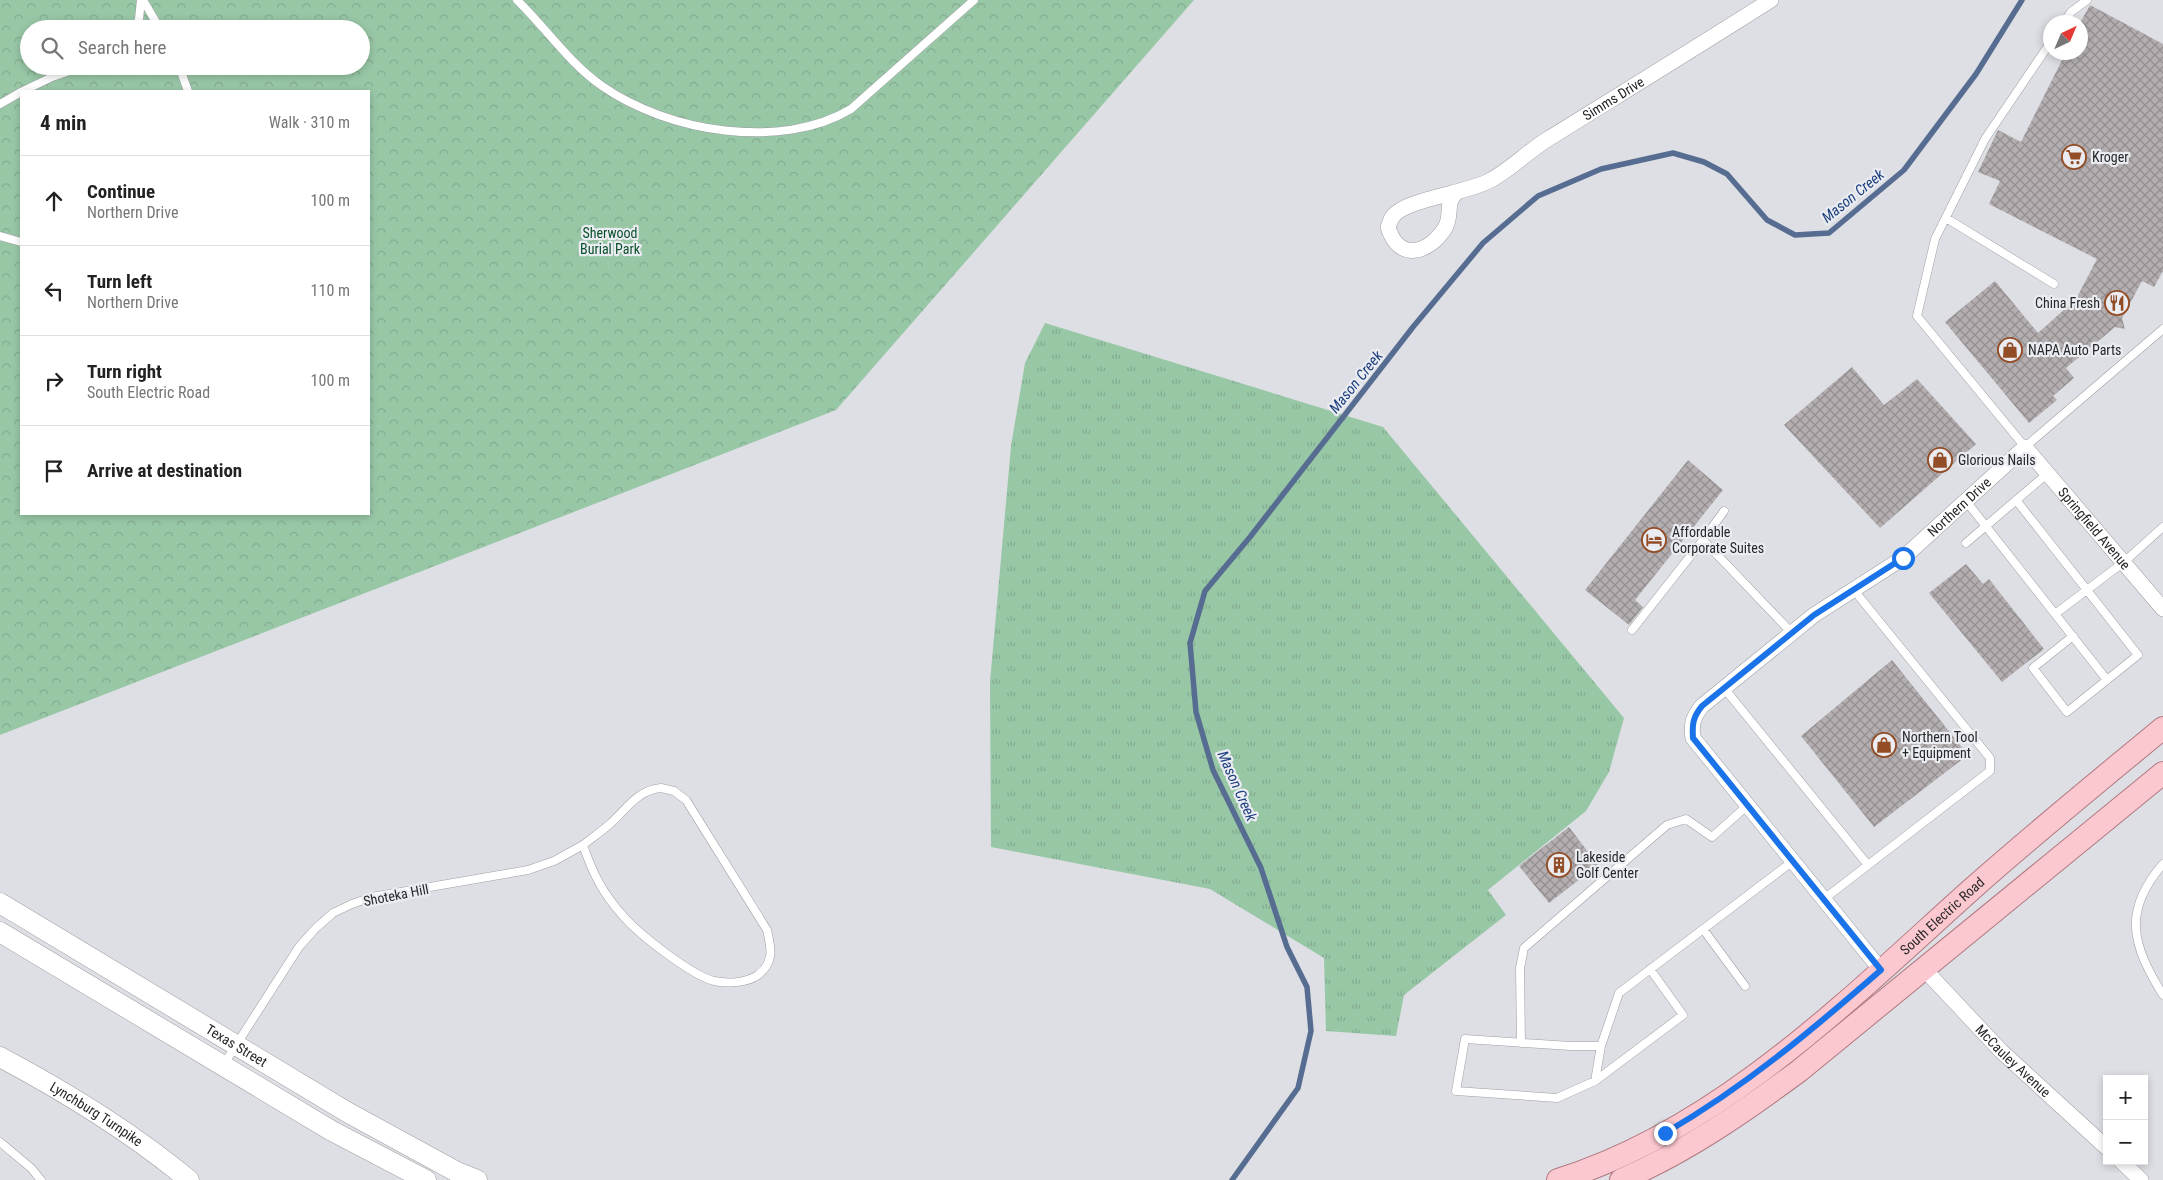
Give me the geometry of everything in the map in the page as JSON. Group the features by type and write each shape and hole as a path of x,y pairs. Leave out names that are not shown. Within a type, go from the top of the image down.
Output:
{"main road":[{"name":"South Electric Road","path":"1558,1180 1619,1156 1665,1133 1712,1106 1761,1070 1829,1016 2005,859 2163,728"},
{"name":"South Electric Road","path":"1621,1180 1697,1142 1743,1113 1799,1071 2163,773"},
{"name":"Texas Street","path":"0,903 347,1112 457,1172 477,1180"},
{"name":"Texas Street","path":"0,932 332,1131 426,1180"},
{"name":"Lynchburg Turnpike","path":"0,1057 74,1099 137,1140 189,1180"}],"street":[{"name":"Simms Drive","path":"1457,192 1451,198 1446,227 1427,246 1413,252 1406,251 1398,246 1391,237 1388,227 1393,216 1405,208 1490,181 1545,140 1631,89 1771,0"},
{"name":"Springfield Avenue","path":"2025,447 2163,609"},
{"name":"Northern Drive","path":"1881,970 1693,738 1692,726 1694,715 1702,706 1792,633 1853,589 1903,558 2025,447"},
{"name":"McCauley Avenue","path":"1924,969 2001,1050 2103,1144"},
{"path":"2125,1165 2142,1180"}],"lane":[{"path":"139,20 142,0"},
{"path":"142,0 154,20"},
{"path":"518,0 579,67 602,86 629,102 670,118 703,127 738,132 772,132 815,126 834,120 851,109 974,0"},
{"path":"2069,15 2087,0"},
{"path":"2043,52 1985,139 1935,239 1917,316 2025,447 2163,329"},
{"path":"26,90 58,75"},
{"path":"183,75 188,90"},
{"path":"0,104 20,93"},
{"path":"1946,218 2054,284"},
{"path":"0,236 20,242"},
{"path":"1966,543 2048,473"},
{"path":"2016,500 2138,655 2067,712 2033,668 2073,636"},
{"path":"1966,501 2107,680"},
{"path":"1632,630 1724,511"},
{"path":"2055,614 2124,562 2163,527"},
{"path":"1703,540 1792,633"},
{"path":"1824,899 1990,771 1990,758 1853,589"},
{"path":"1724,688 1868,865"},
{"name":"Shoteka Hill","path":"223,1066 299,947 315,928 333,914 352,904 372,897 528,870 554,861 583,845 610,824 642,793 661,788 674,791 686,800 768,930 771,959 766,968 757,976 729,983 713,981 693,971 644,937 625,919 604,894 591,869 583,845"},
{"path":"1522,1043 1520,968 1524,948 1667,825 1686,819 1712,837 1748,805"},
{"path":"1595,1081 1601,1046 1619,993 1793,861"},
{"path":"2163,864 2150,878 2140,896 2136,912 2135,931 2154,980 2163,995"},
{"path":"1702,929 1745,986"},
{"path":"1601,1046 1571,1046 1465,1039 1456,1090 1557,1098 1595,1081 1683,1016 1650,969"},
{"path":"0,1142 31,1168 41,1180"}],"green space":[{"name":"Sherwood Burial Park","path":"0,0 1194,0 836,410 0,735"},
{"path":"1045,323 1383,427 1624,718 1609,772 1586,811 1488,890 1506,915 1404,995 1396,1036 1326,1031 1324,958 1210,889 991,847 990,682 1011,446 1025,363"}],"building":[{"name":"Kroger","path":"2090,5 2163,44 2163,271 2154,287 2142,281 2122,318 2125,329 2115,327 2066,368 2074,378 2053,396 2057,400 2029,423 1945,322 1995,281 2038,333 2076,299 2097,259 1989,204 2000,181 1978,172 1998,130 2021,142 2062,60 2088,60 2088,15 2084,15"},
{"path":"1852,367 1884,405 1917,379 1976,444 1880,528 1784,425"},
{"name":"Affordable Corporate Suites","path":"1688,460 1723,490 1635,600 1643,607 1629,625 1585,590"},
{"path":"1966,564 1983,584 1989,579 2044,649 2002,682 1929,593"},
{"name":"Northern Tool + Equipment","path":"1892,660 1968,755 1874,827 1801,736"},
{"name":"Lakeside Golf Center","path":"1569,827 1598,865 1549,903 1519,866"}],"waterway":[{"name":"Mason Creek","path":"1232,1180 1298,1088 1311,1031 1307,987 1287,947 1261,868 1213,770 1196,712 1190,643 1205,591 1250,537 1413,327 1483,243 1538,196 1601,169 1673,153 1704,162 1727,174 1767,220 1795,235 1829,233 1904,170 1976,74 2022,0"}],"place":[{"name":"Kroger","path":"2074,157"},
{"name":"China Fresh","path":"2117,303"},
{"name":"NAPA Auto Parts","path":"2010,350"},
{"name":"Glorious Nails","path":"1940,460"},
{"name":"Affordable Corporate Suites","path":"1654,540"},
{"name":"Northern Tool + Equipment","path":"1884,745"},
{"name":"Lakeside Golf Center","path":"1559,865"}],"route":[{"path":"1665,1133 1712,1106 1761,1070 1829,1016 1881,970 1693,738 1692,726 1694,715 1702,706 1814,615 1903,558"}]}
